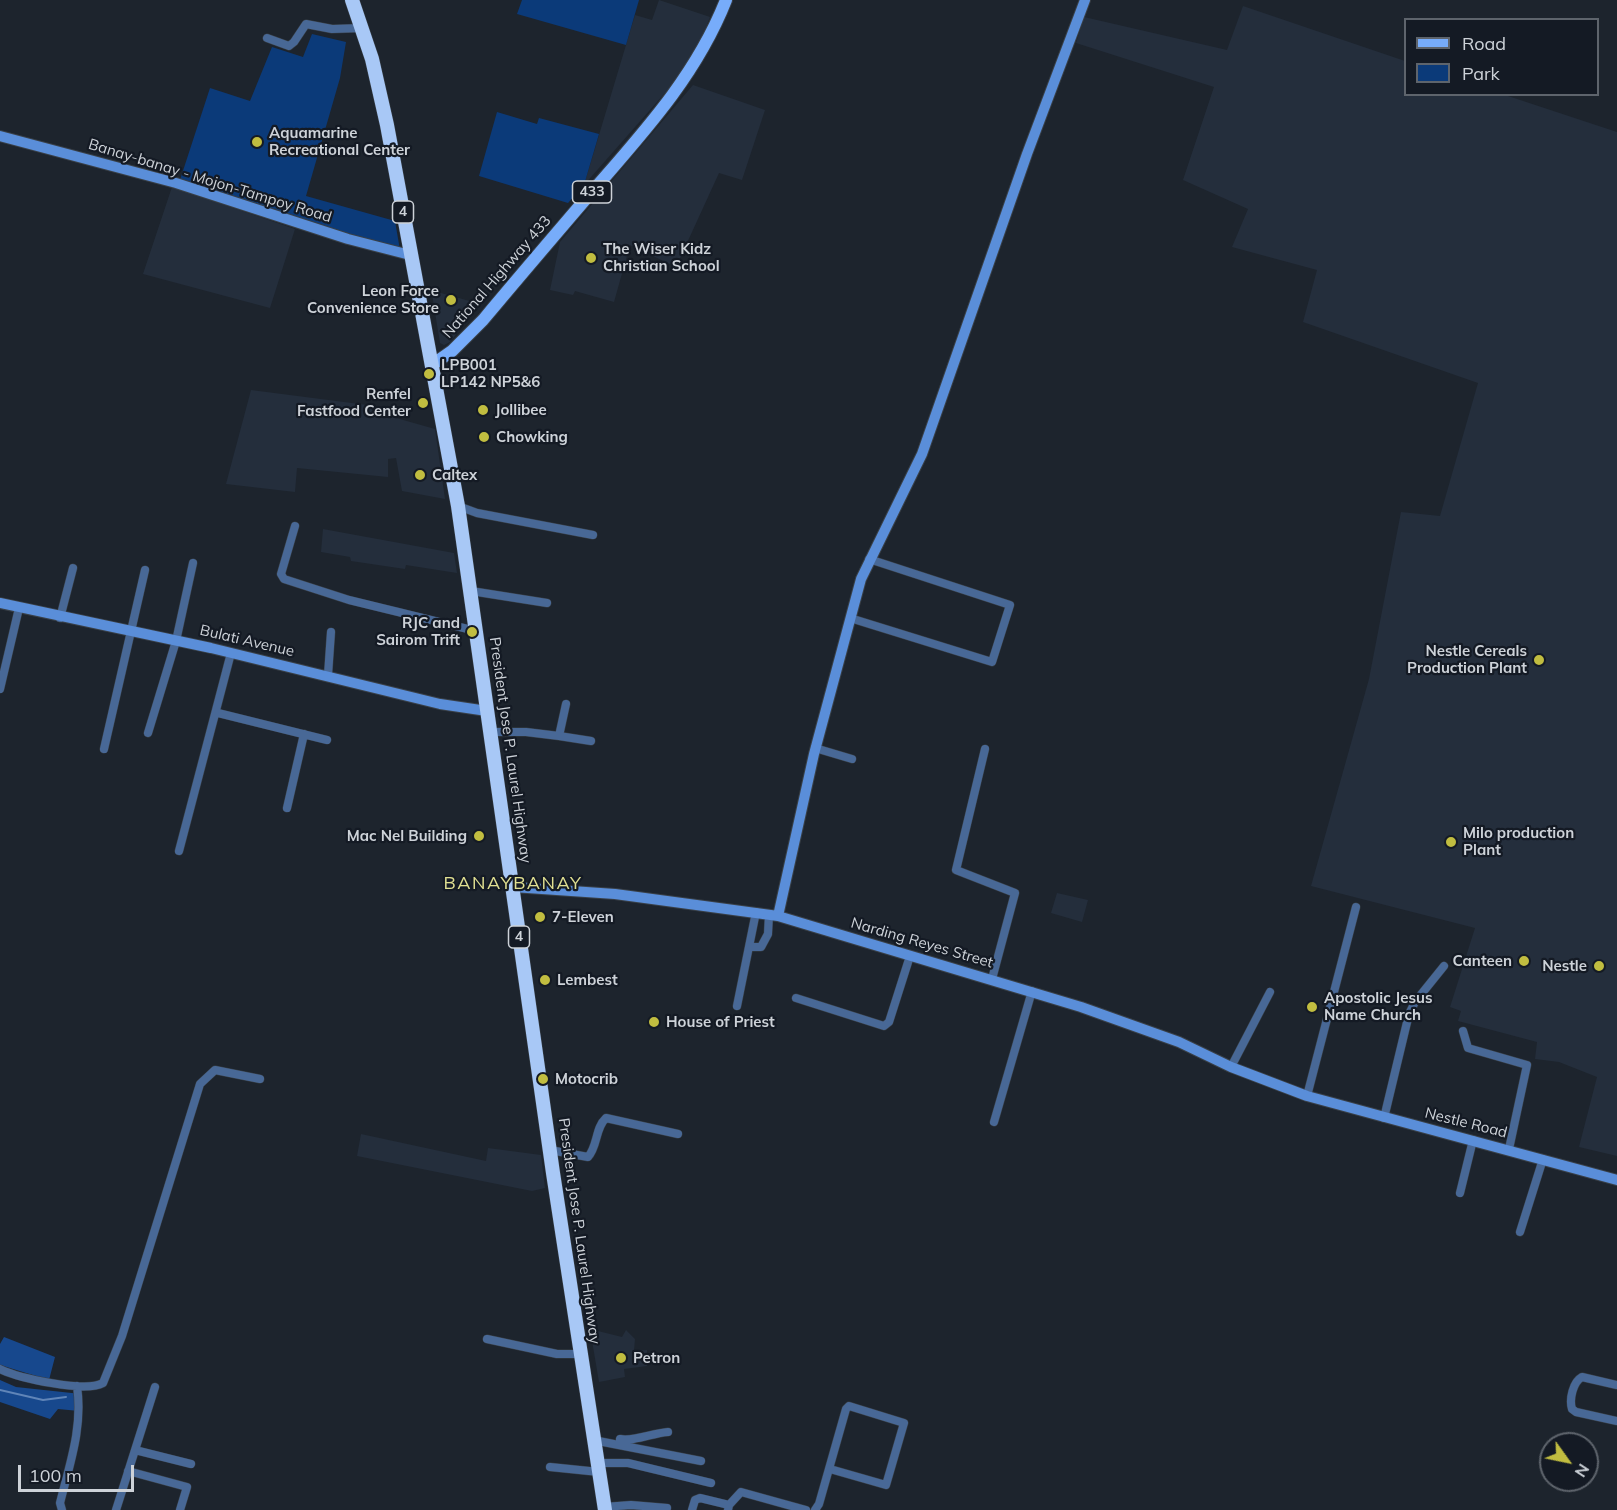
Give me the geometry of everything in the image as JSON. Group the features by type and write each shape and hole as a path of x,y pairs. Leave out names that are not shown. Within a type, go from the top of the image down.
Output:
{"highway":[{"name":"President Jose P. Laurel Highway","path":"352,0 363,28 387,125 458,506 550,1150 604,1508"}],"main road":[{"name":"National Highway 433","path":"432,364 452,351 483,320 676,93 708,41 726,0"}],"street":[{"path":"749,947 761,947 766,941 850,618 869,559 922,454 1027,154 1085,0"},
{"path":"267,38 288,46 294,42 306,24 332,28 363,28"},
{"name":"Banay-banay - Mojon-Tampoy Road","path":"0,136 176,183 348,239 411,255"},
{"path":"458,506 477,513 594,535"},
{"path":"295,526 281,574 284,579 349,600 476,631"},
{"path":"850,618 992,662 1010,605 869,559"},
{"path":"148,733 176,641 193,563"},
{"path":"60,618 73,568"},
{"path":"104,749 145,570"},
{"path":"471,591 547,603"},
{"name":"Bulati Avenue","path":"1,606 231,653 440,704 488,711"},
{"path":"0,689 19,608"},
{"path":"328,675 330,632"},
{"path":"179,852 218,713 231,653"},
{"path":"559,736 566,704"},
{"path":"218,713 327,740"},
{"path":"490,732 526,732 591,741"},
{"path":"288,808 304,734"},
{"path":"815,748 852,759"},
{"path":"986,749 956,870 1015,893 992,979"},
{"name":"Narding Reyes Street","path":"513,887 615,894 773,915 1032,991 1179,1042 1231,1067 1307,1096"},
{"path":"1307,1096 1356,907"},
{"path":"737,1006 756,912"},
{"path":"796,998 884,1026 889,1022 910,956"},
{"path":"1384,1118 1408,1014 1414,1002 1444,966"},
{"path":"994,1122 1032,991"},
{"path":"1231,1067 1270,992"},
{"path":"1463,1031 1467,1048 1527,1065 1509,1149"},
{"path":"0,1369 17,1377 77,1386 96,1387 103,1383 122,1336 200,1084 216,1070 260,1079"},
{"name":"Nestle Road","path":"1307,1096 1617,1180"},
{"path":"550,1150 588,1157 602,1122 606,1118 678,1134"},
{"path":"1460,1193 1473,1140"},
{"path":"1520,1232 1543,1159"},
{"path":"486,1339 557,1353 580,1354"},
{"path":"1617,1384 1582,1377 1576,1382 1570,1400 1572,1409 1576,1412 1617,1421"},
{"path":"62,1510 60,1503 80,1418 77,1386"},
{"path":"116,1510 155,1388"},
{"path":"815,1510 819,1504 849,1406 904,1423 886,1485 830,1470"},
{"path":"593,1437 626,1440 668,1431"},
{"path":"593,1437 701,1461"},
{"path":"135,1450 191,1464"},
{"path":"550,1467 598,1467 628,1463 711,1484"},
{"path":"128,1471 187,1487 180,1510"},
{"path":"692,1510 698,1498 729,1507 741,1492 806,1510"},
{"path":"604,1508 631,1505 667,1508"}],"shaded area":[{"path":"659,0 710,17 700,44 679,77 584,185 635,15 652,20"},
{"path":"1243,6 1404,61 1404,96 1508,96 1617,132 1617,1156 1579,1147 1597,1077 1559,1062 1535,1059 1537,1042 1458,1021 1461,1011 1450,1007 1475,928 1311,886 1369,679 1401,512 1440,516 1478,383 1303,322 1317,270 1232,247 1248,209 1183,180 1214,87 1076,43 1084,17 1227,50"},
{"path":"693,85 765,110 742,180 719,173 676,267 630,245 614,302 575,291 573,295 550,290 560,242"},
{"path":"172,187 295,229 270,308 143,274"},
{"path":"441,293 480,304 450,342 444,345 440,343 432,294"},
{"path":"251,390 375,406 375,412 435,429 445,499 402,491 396,458 388,459 388,477 297,468 295,492 226,484"},
{"path":"323,529 454,553 457,573 406,565 405,569 351,561 350,557 321,552"},
{"path":"1057,893 1088,900 1082,922 1051,913"},
{"path":"361,1134 486,1161 488,1148 541,1155 545,1188 532,1191 357,1156"},
{"name":"Petron","path":"590,1329 622,1337 626,1330 635,1339 634,1351 647,1350 647,1366 624,1369 625,1377 599,1382"},
{"path":"4,1337 55,1357 49,1380 0,1365 0,1344"},
{"path":"0,1380 16,1387 81,1394 79,1411 58,1409 50,1419 0,1402"}],"green space":[{"path":"522,0 639,0 626,45 517,14"},
{"name":"Aquamarine Recreational Center","path":"312,34 346,42 340,78 306,196 395,221 400,250 179,183 210,88 250,101 272,47 303,57"},
{"path":"497,112 537,124 539,118 599,134 584,185 568,203 479,176"}],"waterway":[{"path":"0,1390 43,1400 66,1397"}],"place":[{"name":"Aquamarine Recreational Center","path":"257,142"},
{"name":"The Wiser Kidz Christian School","path":"591,258"},
{"name":"Leon Force Convenience Store","path":"451,300"},
{"name":"LPB001 LP142 NP5&6","path":"429,374"},
{"name":"Renfel Fastfood Center","path":"423,403"},
{"name":"Jollibee","path":"483,410"},
{"name":"Chowking","path":"484,437"},
{"name":"Caltex","path":"420,475"},
{"name":"RJC and Sairom Trift","path":"472,632"},
{"name":"Nestle Cereals Production Plant","path":"1539,660"},
{"name":"Mac Nel Building","path":"479,836"},
{"name":"Milo production Plant","path":"1451,842"},
{"name":"7-Eleven","path":"540,917"},
{"name":"Canteen","path":"1524,961"},
{"name":"Nestle","path":"1599,966"},
{"name":"Lembest","path":"545,980"},
{"name":"Apostolic Jesus Name Church","path":"1312,1007"},
{"name":"House of Priest","path":"654,1022"},
{"name":"Motocrib","path":"543,1079"},
{"name":"Petron","path":"621,1358"}],"district":[{"name":"BANAYBANAY","path":"513,884"}]}
